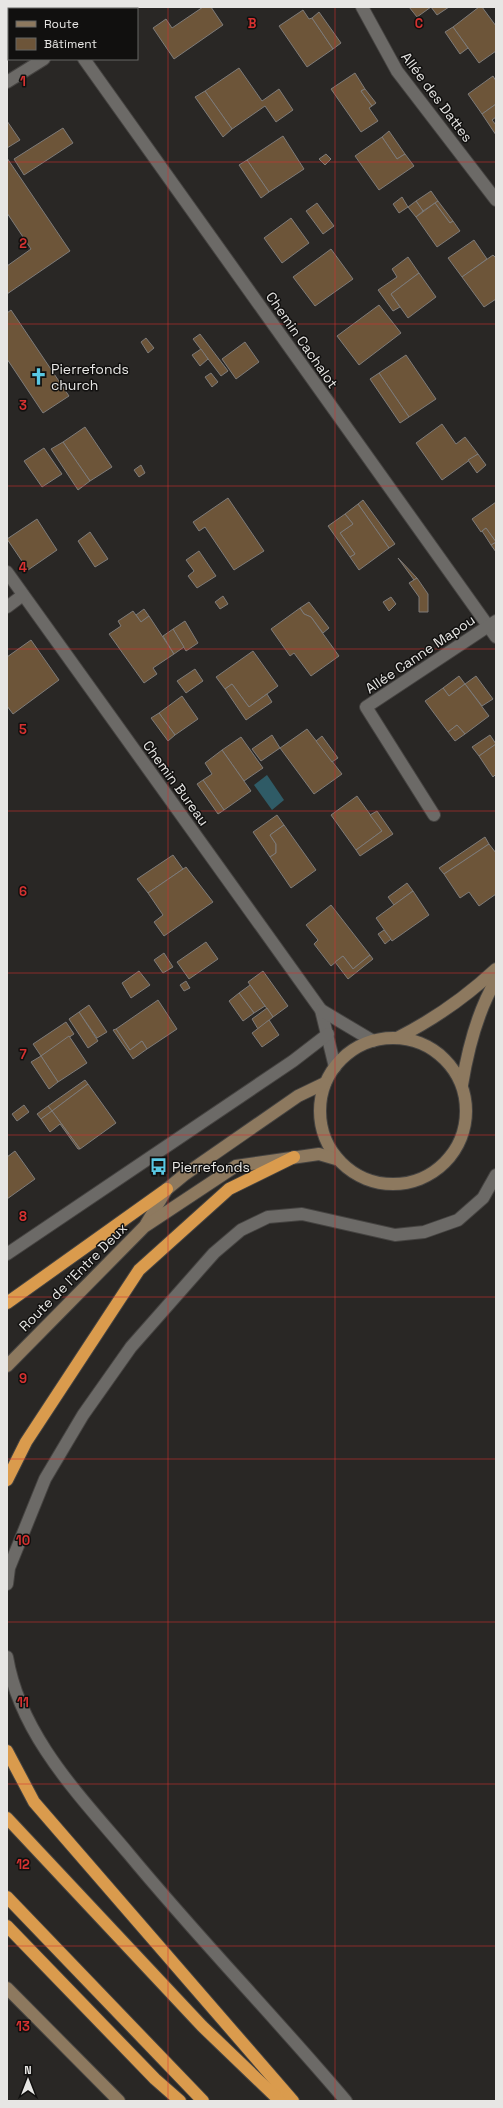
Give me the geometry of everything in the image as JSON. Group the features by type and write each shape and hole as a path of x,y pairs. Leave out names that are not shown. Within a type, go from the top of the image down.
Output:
{"highway":[{"path":"7,1480 26,1442 138,1270 229,1189 294,1157"},
{"path":"7,1303 167,1189"},
{"path":"7,1751 34,1802 293,2101"},
{"path":"7,1818 202,2026 280,2101"},
{"path":"7,1897 202,2101"},
{"path":"7,1926 155,2080 180,2101"}],"main road":[{"path":"397,1038 424,1045 447,1061 462,1085 467,1110 463,1135 451,1158 431,1175 407,1184 381,1184 357,1176 336,1159 323,1136 319,1109 325,1083 334,1067 352,1051 373,1041 397,1038 423,1024 480,984 496,969"},
{"path":"462,1085 472,1037 489,991 496,980"},
{"name":"Route de l'Entre Deux","path":"144,1227 167,1189 184,1175 298,1096 325,1083"},
{"name":"Route de l'Entre Deux","path":"7,1366 144,1227 236,1166 319,1154 336,1159"},
{"path":"7,1988 119,2101"}],"street":[{"name":"Allée des Dattes","path":"362,7 397,71 496,200"},
{"path":"7,82 42,60"},
{"name":"Chemin Cachalot","path":"85,60 492,624 496,637"},
{"name":"Chemin Bureau","path":"7,572 321,1010 328,1034 334,1067"},
{"path":"7,607 23,595"},
{"name":"Allée Canne Mapou","path":"434,815 366,708 492,624"},
{"name":"Chemin Bureau","path":"321,1010 373,1041"},
{"path":"7,1254 293,1061 328,1034"},
{"path":"7,1584 9,1568 45,1480 83,1415 131,1347 214,1254 241,1230 268,1217 302,1214 395,1234 424,1232 458,1220 483,1198 496,1175"},
{"path":"7,1657 9,1669 26,1714 53,1764 154,1885 346,2101"}],"water":[{"path":"267,775 284,800 272,810 254,785"}],"building":[{"path":"203,7 211,7 223,25 174,59 153,28 166,19 172,28"},
{"path":"409,7 431,7 417,17"},
{"path":"431,7 449,7 437,15"},
{"path":"479,7 482,7 496,26 496,51 479,63 453,27"},
{"path":"303,10 309,19 312,18 333,49 307,67 279,26"},
{"path":"319,12 341,43 333,49 312,18"},
{"path":"453,27 468,48 460,54 445,32"},
{"path":"239,68 262,101 279,89 293,110 276,122 265,106 232,129 205,91"},
{"path":"355,73 365,89 361,91 372,106 369,108 378,121 361,132 331,89"},
{"path":"493,76 496,81 496,104 482,114 468,94"},
{"path":"365,89 376,103 372,106 361,91"},
{"path":"205,91 232,129 223,137 195,97"},
{"path":"496,104 496,117 492,120 496,125 496,135 482,114"},
{"path":"7,121 20,140 7,148"},
{"path":"63,128 73,143 24,175 14,159"},
{"path":"389,131 405,154 397,159 382,137"},
{"path":"283,136 304,169 269,192 247,160"},
{"path":"382,137 397,159 405,154 414,166 379,190 355,156"},
{"path":"326,154 331,159 325,165 319,159"},
{"path":"7,158 70,251 7,294 7,266 31,249 7,213"},
{"path":"247,160 269,192 261,198 239,165"},
{"path":"431,191 438,201 423,211 416,201"},
{"path":"402,197 408,207 399,213 393,204"},
{"path":"416,201 423,211 416,217 408,207"},
{"path":"438,201 453,221 450,223 435,203"},
{"path":"317,203 334,226 323,234 306,211"},
{"path":"435,203 450,223 453,221 460,231 437,247 416,217"},
{"path":"291,218 309,243 282,263 264,238"},
{"path":"474,240 487,259 462,277 448,258"},
{"path":"331,249 353,279 315,306 293,277"},
{"path":"493,255 496,258 496,299 484,307 462,277"},
{"path":"408,257 419,273 391,294 400,307 393,311 378,290 397,277 392,269"},
{"path":"419,273 436,297 408,318 391,294"},
{"path":"379,305 401,333 359,365 337,336"},
{"name":"Pierrefonds church","path":"11,310 69,396 43,413 7,359 7,313"},
{"path":"200,334 228,371 221,376 193,339"},
{"path":"146,338 154,348 148,353 141,342"},
{"path":"245,342 259,362 236,379 222,359"},
{"path":"201,349 208,359 200,366 192,355"},
{"path":"406,355 436,399 409,417 379,373"},
{"path":"211,373 218,382 212,387 205,377"},
{"path":"379,373 409,417 400,423 370,379"},
{"path":"442,424 456,444 465,437 478,454 442,480 416,443"},
{"path":"85,427 112,467 90,481 63,442"},
{"path":"63,442 90,481 78,490 51,449"},
{"path":"44,448 62,474 42,487 24,461"},
{"path":"478,454 486,465 477,473 468,460"},
{"path":"141,465 145,473 139,477 134,470"},
{"path":"228,498 264,551 234,570 205,527 199,531 193,522"},
{"path":"363,500 395,544 389,548 358,504"},
{"path":"496,502 496,542 486,528 481,532 472,519"},
{"path":"358,504 389,548 359,570 350,557 355,554 340,533 353,524 345,514"},
{"path":"345,514 353,524 340,533 355,554 350,557 328,526"},
{"path":"37,519 57,550 28,570 7,539"},
{"path":"486,528 496,542 491,545 482,531"},
{"path":"90,532 108,559 95,567 78,541"},
{"path":"496,542 496,552 491,545"},
{"path":"199,551 216,576 197,588 188,576 194,571 186,560"},
{"path":"398,558 417,578 414,580"},
{"path":"417,578 428,594 428,612 419,612 419,597 409,583"},
{"path":"223,596 228,604 220,609 215,602"},
{"path":"391,597 396,604 389,611 383,602"},
{"path":"309,602 329,628 323,633 311,617 304,614 300,608"},
{"path":"300,608 304,614 311,617 339,656 311,676 294,653 290,656 271,629"},
{"path":"144,609 149,616 141,622 136,615"},
{"path":"133,611 141,622 149,616 174,654 153,668 157,674 144,683 109,634 121,626 118,621"},
{"path":"185,621 198,643 186,651 173,629"},
{"path":"173,629 184,647 174,654 163,636"},
{"path":"31,640 59,680 13,714 7,706 7,657"},
{"path":"253,651 278,686 249,707 232,684 225,689 216,677"},
{"path":"195,669 203,681 186,693 177,681"},
{"path":"459,676 465,684 449,696 443,688"},
{"path":"476,676 493,699 482,706 465,684"},
{"path":"232,684 249,707 267,694 272,702 246,720 225,689"},
{"path":"465,684 489,716 465,734 457,725 448,732 425,701 443,688 449,696"},
{"path":"182,696 198,719 175,735 159,713"},
{"path":"159,713 175,735 168,741 151,718"},
{"path":"457,725 465,734 455,741 448,732"},
{"path":"307,729 342,774 314,794 280,748"},
{"path":"272,735 280,748 261,761 252,749"},
{"path":"490,735 496,744 479,756 472,747"},
{"path":"322,736 338,758 332,762 316,741"},
{"path":"241,737 263,768 244,781 222,750"},
{"path":"496,744 496,774 493,777 479,756"},
{"path":"222,750 251,791 224,810 203,780 212,774 205,763"},
{"path":"203,780 224,810 218,814 197,784"},
{"path":"357,796 382,831 356,850 331,815"},
{"path":"377,811 393,834 360,856 356,850 382,831 370,815"},
{"path":"277,815 284,825 270,835 276,844 276,853 270,857 253,832"},
{"path":"284,825 316,870 291,888 270,857 276,853 276,844 270,835"},
{"path":"485,837 489,844 444,874 439,868"},
{"path":"489,844 496,853 496,894 479,906 469,892 460,898 444,874"},
{"path":"173,855 183,869 148,893 137,879"},
{"path":"186,867 213,902 164,936 154,922 163,915 148,893"},
{"path":"407,883 413,891 394,905 388,897"},
{"path":"413,891 429,915 392,941 376,918"},
{"path":"331,905 370,955 353,969 343,956 331,966 314,944 318,940 306,925"},
{"path":"384,930 391,939 385,944 378,934"},
{"path":"206,942 218,959 189,979 177,962"},
{"path":"164,953 173,967 163,973 154,960"},
{"path":"370,955 373,959 348,979 335,962 343,956 353,969"},
{"path":"139,971 150,985 131,998 122,983"},
{"path":"263,971 288,1006 273,1017 248,982"},
{"path":"186,981 190,988 184,991 180,985"},
{"path":"250,985 265,1006 254,1013 239,993"},
{"path":"239,993 254,1013 243,1021 229,1001"},
{"path":"158,1000 177,1029 147,1049 142,1041 130,1050 116,1029"},
{"path":"89,1005 107,1032 97,1038 79,1012"},
{"path":"267,1008 273,1017 258,1029 252,1019"},
{"path":"79,1012 98,1041 88,1048 69,1019"},
{"path":"269,1020 279,1035 262,1047 252,1033"},
{"path":"66,1022 74,1034 41,1056 33,1044"},
{"path":"116,1029 130,1050 142,1041 147,1049 133,1059 113,1030"},
{"path":"69,1036 87,1063 58,1082 41,1056"},
{"path":"41,1056 58,1082 49,1089 31,1062"},
{"path":"85,1080 88,1084 52,1111 48,1106"},
{"path":"88,1084 116,1123 80,1149 52,1111"},
{"path":"24,1105 29,1112 17,1121 12,1114"},
{"path":"48,1106 52,1111 41,1119 37,1114"},
{"path":"52,1111 80,1149 78,1149 60,1124 50,1132 41,1119"},
{"path":"15,1151 35,1179 7,1199 7,1157"}],"place":[{"name":"Pierrefonds church","path":"38,377"},
{"name":"Pierrefonds","path":"159,1167"}]}
